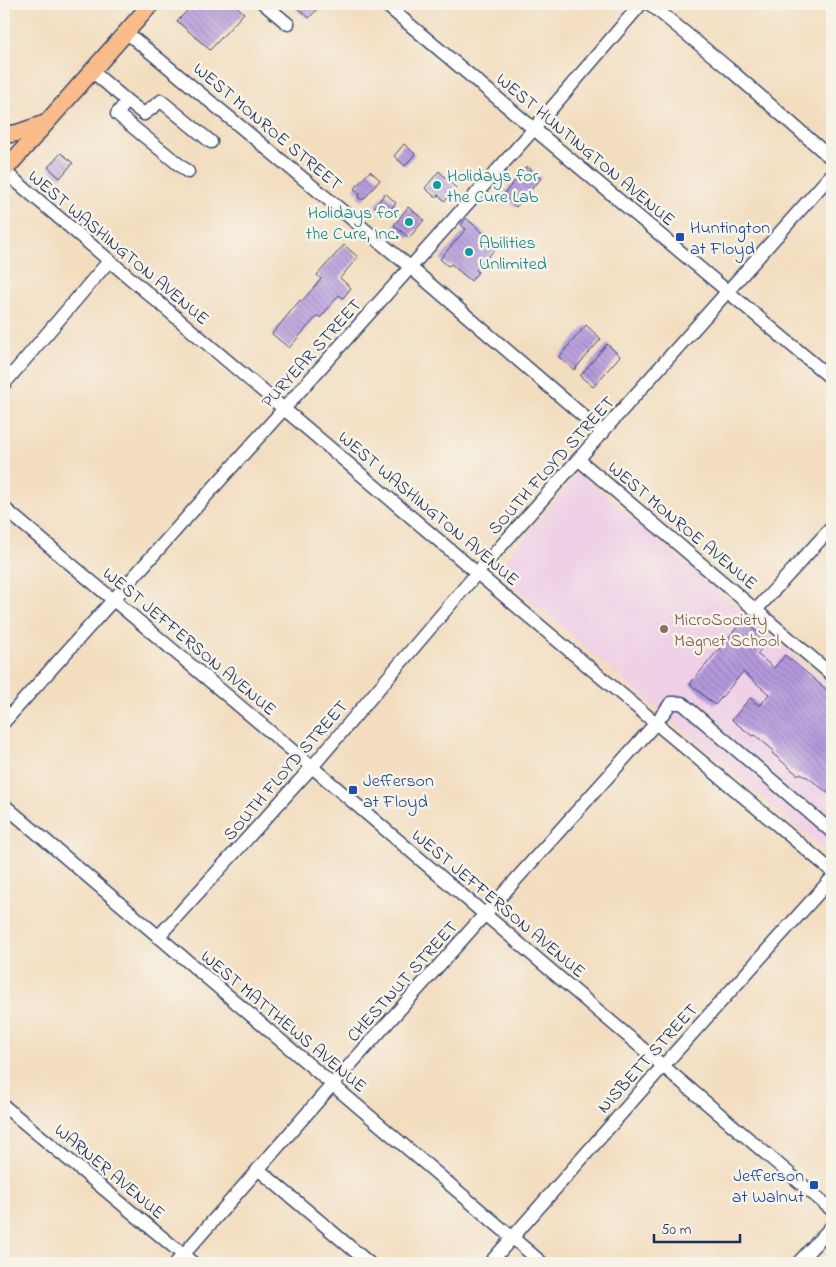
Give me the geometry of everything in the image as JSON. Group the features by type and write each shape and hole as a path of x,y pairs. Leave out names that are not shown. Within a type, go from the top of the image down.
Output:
{"main road":[{"path":"4,171 151,4"},
{"path":"4,135 46,124"}],"street":[{"path":"264,4 288,24"},
{"name":"WEST HUNTINGTON AVENUE","path":"385,4 832,379"},
{"name":"PURYEAR STREET","path":"4,722 534,129 640,4"},
{"path":"650,4 728,68 832,159"},
{"name":"WEST MONROE STREET","path":"126,32 410,267"},
{"path":"92,70 144,114 161,101 211,142"},
{"path":"127,101 117,114 188,172"},
{"name":"WEST WASHINGTON AVENUE","path":"4,171 832,871"},
{"name":"SOUTH FLOYD STREET","path":"158,937 312,767 478,573 832,174"},
{"path":"4,384 109,261"},
{"path":"410,267 603,433"},
{"name":"WEST MONROE AVENUE","path":"579,460 832,675"},
{"name":"WEST JEFFERSON AVENUE","path":"4,508 312,767 832,1210"},
{"path":"756,610 832,527"},
{"name":"CHESTNUT STREET","path":"184,1260 258,1169 671,704 682,703 832,832"},
{"name":"WEST MATTHEWS AVENUE","path":"4,805 542,1263"},
{"name":"NISBETT STREET","path":"490,1263 832,878"},
{"name":"WARNER AVENUE","path":"4,1106 184,1260"},
{"path":"258,1169 369,1263"},
{"path":"798,1263 832,1226"}],"shaded area":[{"name":"MicroSociety Magnet School","path":"579,473 832,688 832,857 496,571"}],"building":[{"path":"194,4 234,4 244,13 210,50 177,21"},
{"path":"292,4 322,4 309,18"},
{"path":"404,144 415,154 405,166 394,156"},
{"path":"61,153 73,163 60,178 48,167"},
{"path":"527,166 541,178 516,207 503,195"},
{"path":"370,171 380,180 363,200 358,197 360,194 354,189"},
{"name":"Holidays for the Cure Lab","path":"439,171 456,188 445,201 438,195 436,198 425,188"},
{"path":"385,193 396,203 385,216 375,207"},
{"name":"Holidays for the Cure, Inc.","path":"408,207 424,220 409,238 394,225"},
{"name":"Abilities Unlimited","path":"466,218 498,246 476,270 478,272 471,281 451,264 448,266 440,259 466,229 461,225"},
{"path":"344,245 358,257 340,278 351,288 343,298 339,295 320,318 318,315 289,348 272,334 300,300 302,301 321,279 317,275"},
{"path":"586,325 601,339 574,370 559,357"},
{"path":"607,344 620,356 593,387 580,376"},
{"path":"743,620 768,641 757,654 774,668 785,655 832,694 832,791 830,793 806,776 800,773 798,775 772,753 774,751 755,735 750,734 732,720 750,698 760,706 769,694 743,672 715,705 690,684"}],"place":[{"name":"Holidays for the Cure Lab","path":"437,185"},
{"name":"Holidays for the Cure, Inc.","path":"409,222"},
{"name":"Huntington at Floyd","path":"680,237"},
{"name":"Abilities Unlimited","path":"469,252"},
{"name":"MicroSociety Magnet School","path":"664,629"},
{"name":"Jefferson at Floyd","path":"353,790"},
{"name":"Jefferson at Walnut","path":"814,1185"}]}
